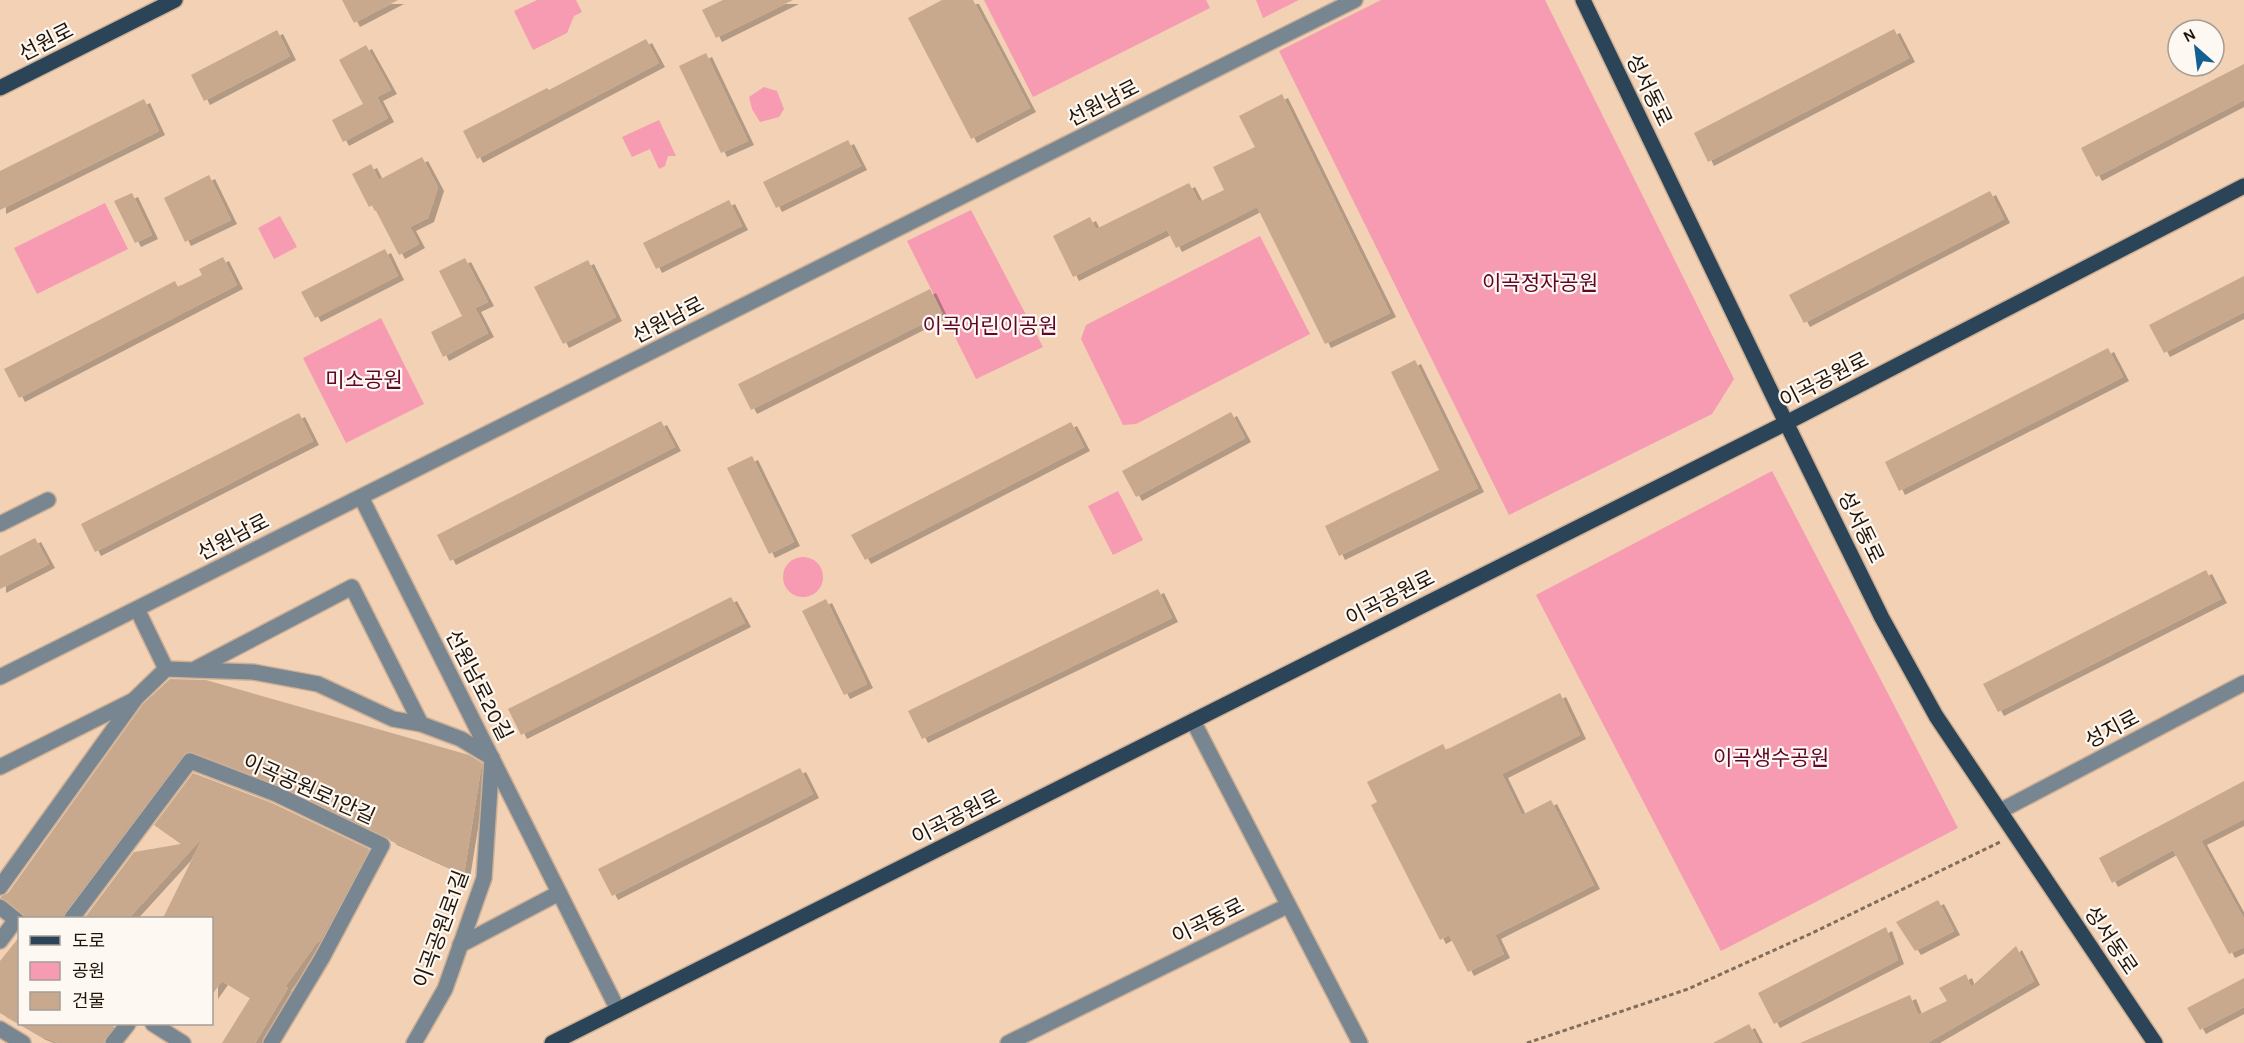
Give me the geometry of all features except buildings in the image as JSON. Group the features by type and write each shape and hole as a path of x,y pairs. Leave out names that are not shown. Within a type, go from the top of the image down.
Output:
{"main road":[{"name":"선원로","path":"0,88 175,0"},
{"name":"성서동로","path":"1583,0 1786,423 1882,618 1930,706 2155,1043"},
{"name":"이곡공원로","path":"555,1042 1786,423 2244,186"}],"street":[{"name":"선원남로","path":"0,677 1355,0"},
{"name":"선원남로20길","path":"361,497 618,1010"},
{"path":"0,524 48,500"},
{"path":"194,670 352,587 421,724"},
{"path":"137,609 166,669"},
{"path":"0,886 136,698 166,669 253,672 318,684 393,720 421,724 461,739 492,758"},
{"name":"성지로","path":"2000,812 2244,683"},
{"path":"0,767 136,698"},
{"path":"1193,721 1360,1043"},
{"name":"이곡공원로1길","path":"414,1043 445,989 484,879 492,758"},
{"name":"이곡공원로1안길","path":"73,917 190,762 276,794 382,845 322,958 271,1043"},
{"path":"460,945 559,893"},
{"name":"이곡동로","path":"1008,1043 1287,906"},
{"path":"0,907 17,922 0,941"},
{"path":"113,1043 126,1025"},
{"path":"156,1025 183,1043"},
{"path":"0,1029 23,1043"}],"path":[{"path":"1527,1043 1688,989 1810,934 2015,835"}],"green space":[{"path":"537,0 576,0 582,12 574,16 567,33 533,50 514,11"},
{"path":"984,0 1206,0 1210,8 1033,97"},
{"path":"1256,0 1299,0 1263,18"},
{"name":"이곡정자공원","path":"1381,0 1545,0 1734,379 1712,414 1509,515 1279,51"},
{"path":"764,87 777,91 784,109 779,117 760,122 752,109 749,97"},
{"path":"659,120 676,156 668,156 665,166 659,169 650,149 632,157 622,137"},
{"path":"105,203 128,249 37,294 14,248"},
{"name":"이곡어린이공원","path":"971,210 1043,347 976,379 907,241"},
{"path":"280,216 297,247 274,259 258,228"},
{"path":"1260,236 1310,334 1136,424 1123,425 1081,339 1086,325"},
{"name":"미소공원","path":"381,318 424,404 346,443 303,358"},
{"name":"이곡생수공원","path":"1772,471 1958,828 1721,951 1536,595"},
{"path":"1118,491 1143,540 1113,555 1088,506"},
{"path":"803,557 811,558 817,563 822,569 822,585 817,591 811,596 803,597 795,596 789,591 784,585 783,577 784,569 789,563 795,558"}]}
